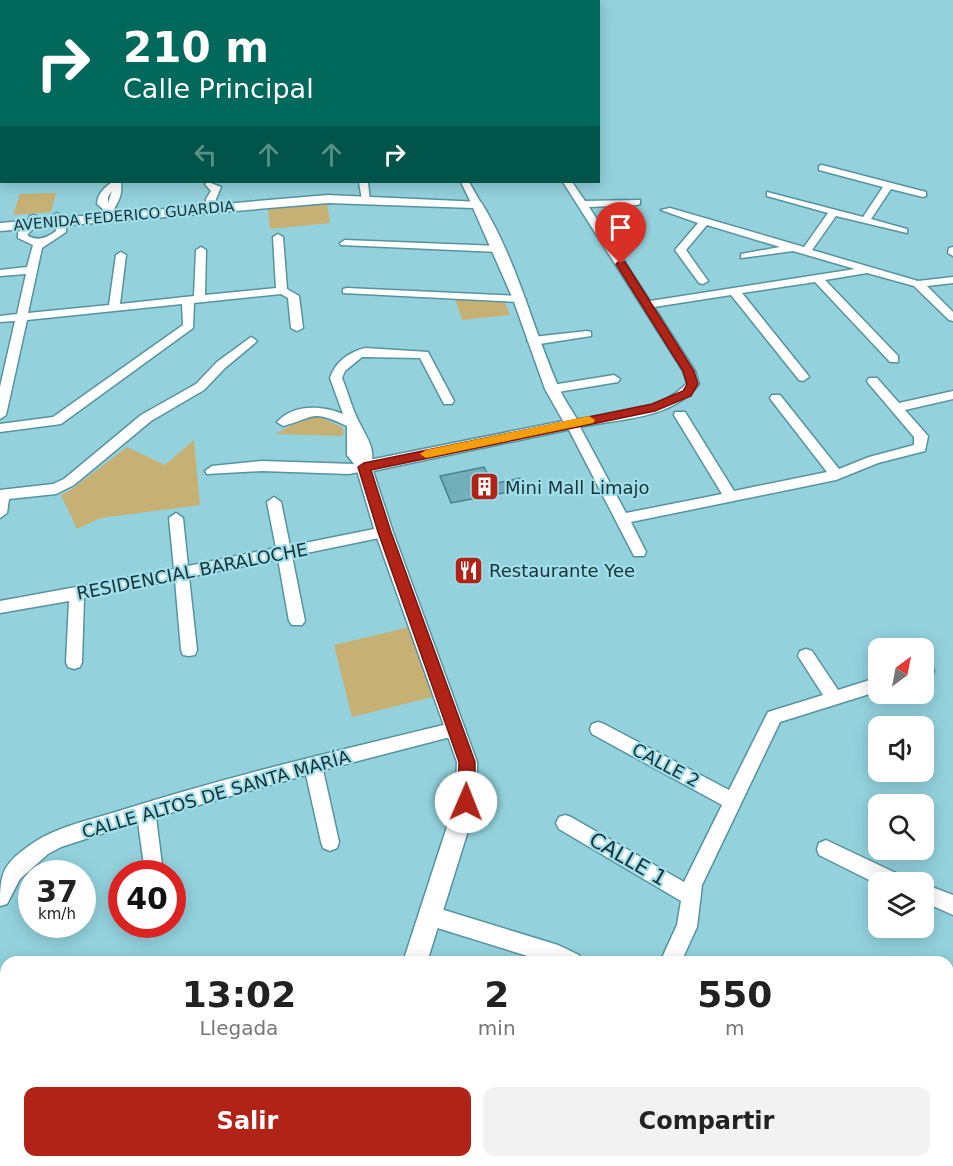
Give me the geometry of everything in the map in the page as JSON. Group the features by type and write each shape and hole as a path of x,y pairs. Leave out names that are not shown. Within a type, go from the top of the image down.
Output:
{"street":[{"path":"822,168 923,194"},
{"path":"107,212 102,204 102,197 107,189 116,183"},
{"path":"210,183 206,191 211,204"},
{"path":"363,183 367,200"},
{"path":"466,183 499,249 520,298 552,389 639,552"},
{"path":"212,471 262,466 349,470 655,407 687,393 693,384 689,371 568,183"},
{"path":"865,221 889,186"},
{"path":"770,194 903,231"},
{"name":"AVENIDA FEDERICO GUARDIA","path":"0,227 107,212 211,204 328,199 477,205"},
{"path":"582,204 637,202"},
{"path":"666,210 918,284 953,280"},
{"path":"806,251 834,212"},
{"path":"34,221 22,236 34,244 48,240 61,232 61,226 56,219"},
{"name":"AVENIDA FEDERICO GUARDIA","path":"0,221 34,221"},
{"path":"703,281 681,250 705,221"},
{"path":"278,237 282,291"},
{"path":"345,243 499,249"},
{"path":"0,415 5,370 22,316 32,270 34,244"},
{"path":"746,256 794,248"},
{"path":"0,428 56,421 189,326 201,250"},
{"path":"114,308 121,255"},
{"path":"837,260 853,272"},
{"path":"0,273 32,270"},
{"path":"647,305 869,270"},
{"path":"817,278 894,359"},
{"path":"918,284 953,318"},
{"path":"0,318 282,291 293,296 297,328"},
{"path":"347,291 520,298"},
{"path":"734,291 803,377"},
{"path":"534,341 587,334"},
{"path":"0,513 1,495 56,489 69,482 146,418 200,387 221,365 251,341"},
{"path":"417,956 466,802 467,762 384,532 364,467 354,455 353,424 336,374 358,354 365,352 424,356 448,402"},
{"path":"552,389 614,379"},
{"path":"622,519 836,475 874,460 920,448 921,436 873,381"},
{"path":"897,408 953,395"},
{"path":"776,398 836,475"},
{"path":"283,422 312,409 323,410 353,424"},
{"path":"680,415 731,496"},
{"path":"274,502 297,621"},
{"path":"176,518 189,650"},
{"name":"RESIDENCIAL BARALOCHE","path":"0,607 77,594 384,532"},
{"path":"74,662 77,594"},
{"path":"806,656 834,697"},
{"path":"673,956 687,927 693,884 774,717 868,687"},
{"name":"CALLE ALTOS DE SANTA MARÍA","path":"0,897 13,873 41,848 57,840 146,811 456,729"},
{"name":"CALLE 2","path":"598,729 734,802"},
{"path":"313,765 330,842"},
{"path":"146,811 152,860"},
{"name":"CALLE 1","path":"565,823 691,896"},
{"path":"826,849 869,872"},
{"path":"934,897 953,905"},
{"path":"431,916 560,956"}],"shaded area":[{"path":"56,193 51,212 13,215 20,194"},
{"path":"327,203 330,223 270,229 268,208"},
{"path":"455,299 505,302 510,315 462,320"},
{"path":"317,416 342,427 344,434 340,436 275,434 307,417"},
{"path":"194,440 200,505 101,518 77,529 61,495 127,447 165,465"},
{"path":"410,627 433,697 352,717 334,645"}],"building":[{"name":"Mini Mall Limajo","path":"484,467 493,484 520,478 525,489 451,503 440,476"}],"slow traffic":[{"path":"426,454 589,420"}],"place":[{"name":"Mini Mall Limajo","path":"484,487"},
{"name":"Restaurante Yee","path":"468,570"}],"route":[{"path":"466,802 467,762 384,532 364,467 655,407 687,393 693,384 689,371 621,264"}]}
